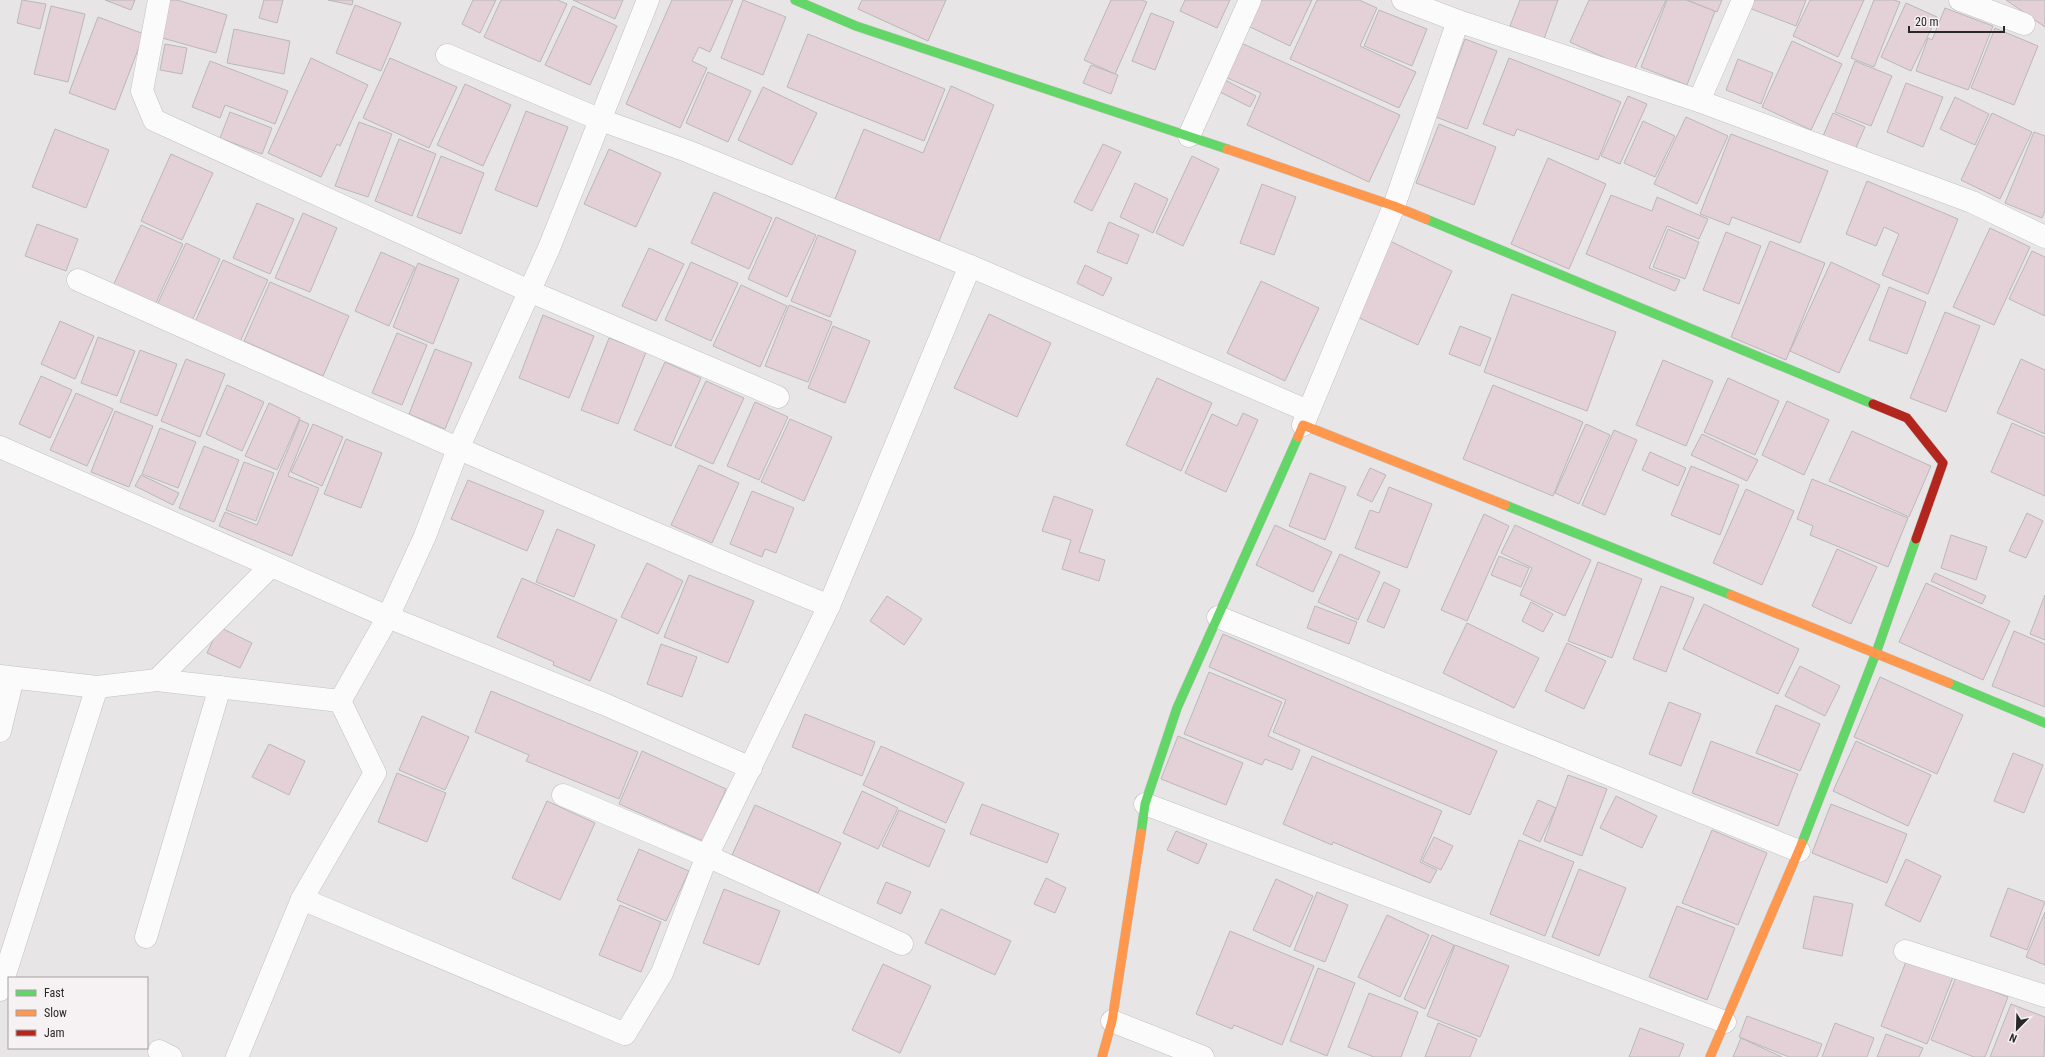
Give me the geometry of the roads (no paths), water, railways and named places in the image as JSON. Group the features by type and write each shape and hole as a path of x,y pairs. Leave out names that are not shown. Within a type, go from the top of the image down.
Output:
{"street":[{"path":"159,0 142,91 154,120 529,291 778,397"},
{"path":"340,701 388,617 425,536 458,449 549,248 648,0"},
{"path":"795,0 856,26 1189,136 1394,206 1907,418 1943,463 1876,653 1799,851 1710,1057"},
{"path":"1189,136 1250,0"},
{"path":"1403,0 1458,21 1698,101 1972,202 2045,238"},
{"path":"1698,101 1743,0"},
{"path":"1960,0 2024,24"},
{"path":"1102,1057 1112,1021 1145,804 1178,708 1306,418 1394,206 1458,21"},
{"path":"447,54 601,120 687,151 970,266 1306,418 2045,723"},
{"path":"302,899 625,1034 662,972 707,856 829,606 970,266"},
{"path":"78,280 458,449 674,542 829,606"},
{"path":"0,447 388,617 604,704 751,768"},
{"path":"156,680 271,566"},
{"path":"1218,617 1799,851"},
{"path":"0,730 6,677 97,687 156,680 340,701"},
{"path":"0,990 97,687"},
{"path":"146,937 220,687"},
{"path":"237,1057 302,899 375,773 340,701"},
{"path":"563,795 707,856 902,944"},
{"path":"1145,804 1725,1022"},
{"path":"1905,951 2045,996"},
{"path":"1112,1021 1203,1057"}]}
